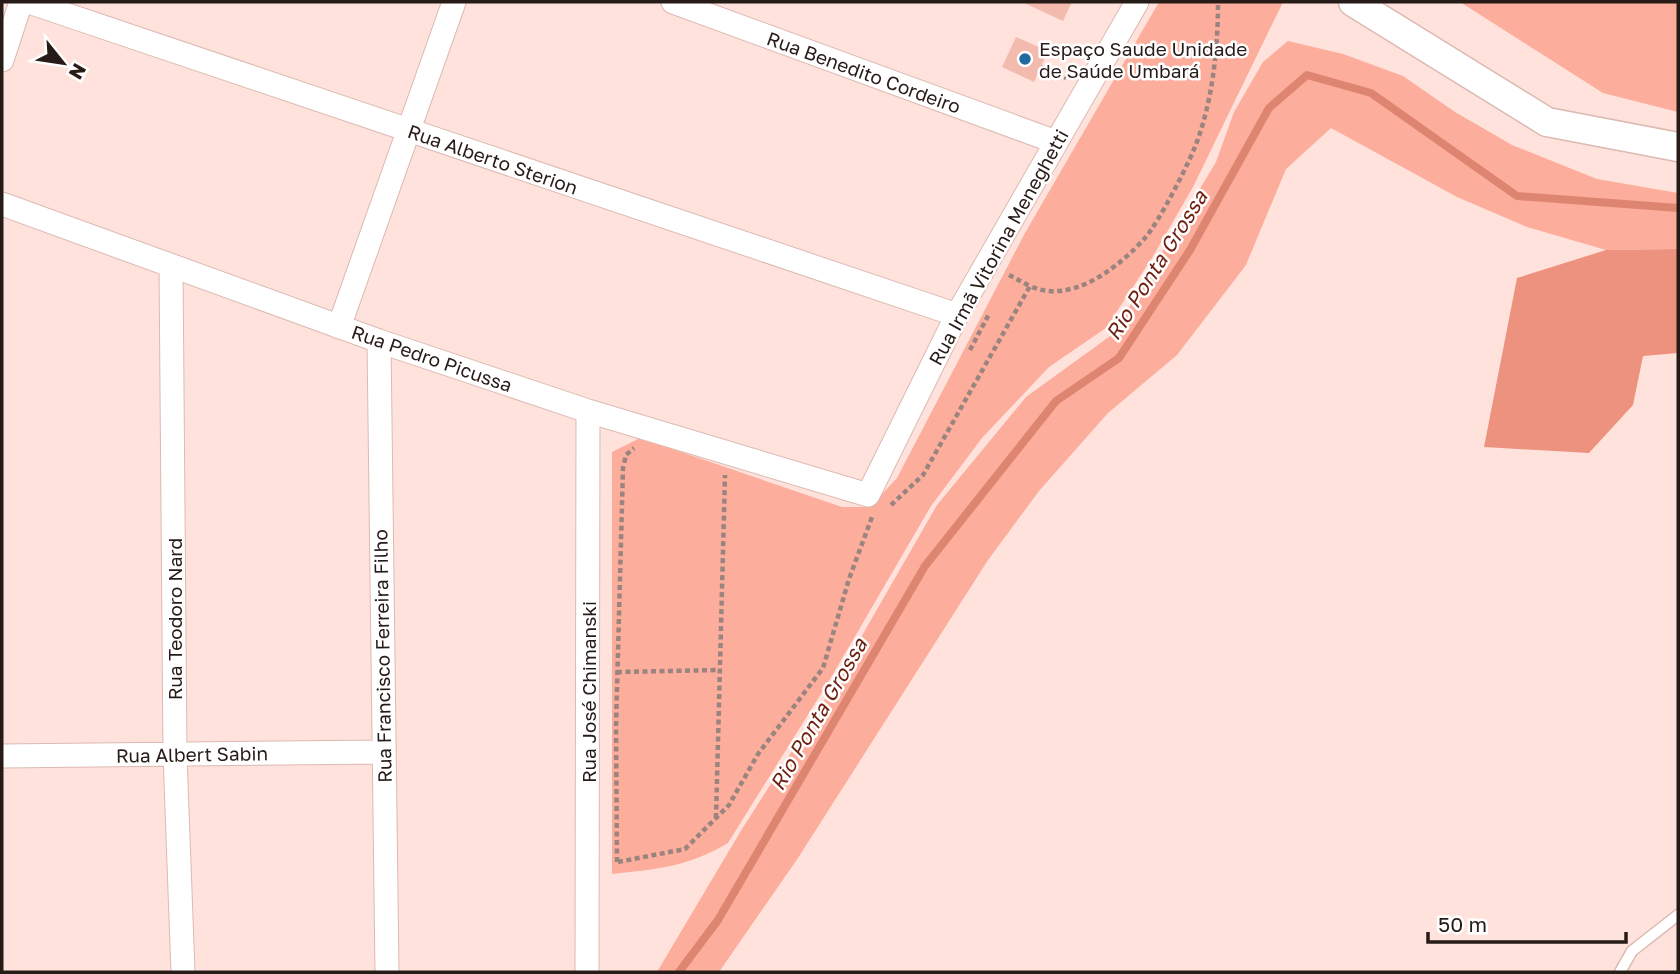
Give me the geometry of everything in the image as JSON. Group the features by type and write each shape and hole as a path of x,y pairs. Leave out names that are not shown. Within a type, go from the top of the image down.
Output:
{"street":[{"path":"2,60 21,2"},
{"name":"Rua Alberto Sterion","path":"29,2 957,315"},
{"path":"339,327 454,2"},
{"name":"Rua Benedito Cordeiro","path":"673,2 1056,142"},
{"name":"Rua Irmã Vitorina Meneghetti","path":"871,507 957,315 1136,2"},
{"path":"1353,2 1547,122 1678,147"},
{"name":"Rua Pedro Picussa","path":"2,204 379,341 871,507"},
{"name":"Rua Teodoro Nard","path":"171,266 175,755 183,972"},
{"name":"Rua Francisco Ferreira Filho","path":"379,341 387,972"},
{"name":"Rua José Chimanski","path":"587,972 588,411"},
{"name":"Rua Albert Sabin","path":"2,756 383,752"}],"lane":[{"path":"1620,972 1632,951 1678,915"}],"path":[{"path":"1009,275 1045,293 1069,290 1103,274 1146,237 1198,139 1216,53 1218,2"},
{"path":"587,863 617,862 685,849 729,805 785,716 823,668 849,579 874,514 871,507 896,503 923,475 1030,286"},
{"path":"617,862 617,672 623,468 625,455 637,447 644,447"},
{"path":"714,470 737,478"},
{"path":"716,818 726,474"},
{"path":"617,672 719,670"}],"shaded area":[{"path":"1159,2 1283,2 1193,187 1152,258 1106,328 1049,367 982,438 931,506 829,681 728,843 686,862 612,874 612,452 640,438 842,507 870,507 897,478 1025,233"},
{"path":"1460,2 1678,2 1678,112 1603,93"},
{"path":"1288,41 1343,54 1403,76 1455,112 1512,145 1597,179 1678,193 1678,249 1606,250 1527,227 1457,197 1331,128 1286,169 1246,265 1177,355 1108,413 1039,491 988,560 798,858 719,972 657,972 742,829 829,693 937,505 1026,397 1113,334 1216,162 1234,112 1263,62"},
{"path":"1678,249 1678,353 1643,356 1633,405 1589,453 1484,447 1517,278 1606,250"}],"building":[{"path":"1022,2 1072,2 1063,21"},
{"name":"Espaço Saude Unidade de Saúde Umbará","path":"1016,37 1048,51 1034,82 1002,67"}],"waterway":[{"name":"Rio Ponta Grossa","path":"679,972 718,920 925,566 1056,401 1119,358 1190,250 1269,108 1307,75 1371,93 1517,196 1678,208"}],"place":[{"name":"Espaço Saude Unidade de Saúde Umbará","path":"1025,59"}]}
